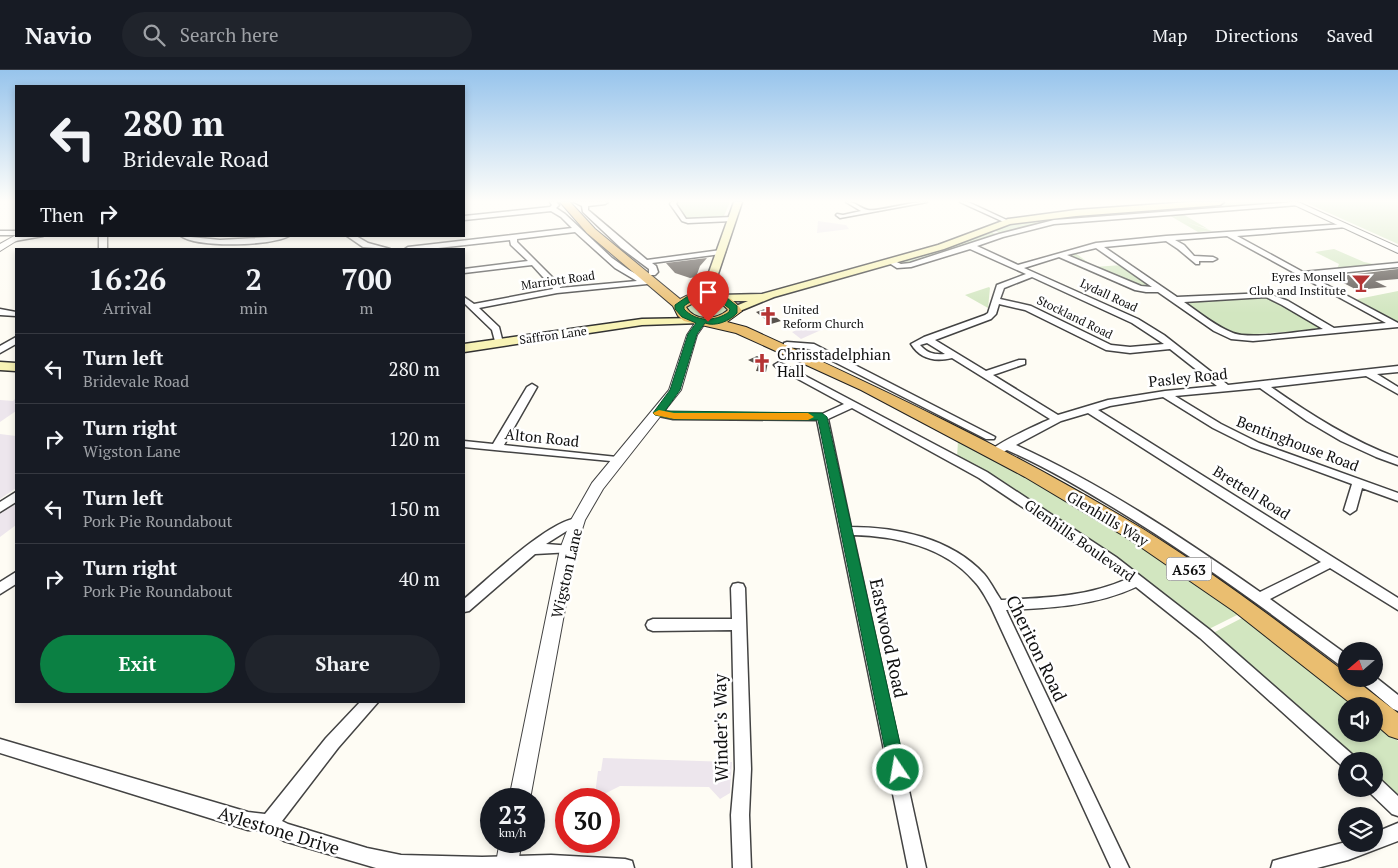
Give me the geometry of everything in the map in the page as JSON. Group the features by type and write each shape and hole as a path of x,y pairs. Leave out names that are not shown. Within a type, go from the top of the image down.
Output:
{"highway":[{"name":"A563","path":"601,239 652,280 679,306 685,315 703,321"},
{"name":"A563","path":"652,280 728,302 735,310"},
{"path":"679,306 686,300 710,296"},
{"path":"703,321 726,318 735,310"},
{"name":"Glenhills Way","path":"735,310 747,324 822,366"},
{"name":"Glenhills Way","path":"703,321 741,330 936,416 996,445 1128,529 1251,612 1359,697"},
{"name":"Glenhills Way","path":"1383,716 1398,728"}],"main road":[{"path":"725,239 708,289 710,296 770,295"},
{"path":"735,310 770,295 890,262 962,239"},
{"name":"Saffron Lane","path":"642,322 679,306"},
{"name":"Saffron Lane","path":"465,348 642,322 703,321"},
{"path":"0,366 15,368"}],"street":[{"path":"0,248 12,239"},
{"path":"197,239 208,242 273,240 276,242 274,248"},
{"path":"356,239 366,245 382,248"},
{"path":"418,248 501,239"},
{"path":"513,239 514,243 556,286 557,291"},
{"path":"587,239 624,270 652,280 653,268 617,239"},
{"path":"890,262 900,266 911,265 991,239"},
{"path":"1019,268 1096,245 1154,239"},
{"path":"1168,239 1181,247 1194,260 1213,259"},
{"path":"1238,239 1396,326"},
{"path":"1374,239 1398,250"},
{"path":"1096,245 1217,329 1243,338 1396,326"},
{"name":"Lydall Road","path":"970,246 1135,321 1173,346 1225,388"},
{"path":"645,262 721,252"},
{"path":"1060,255 1138,288 1160,289"},
{"path":"465,272 533,263"},
{"path":"1302,274 1398,265"},
{"path":"1034,274 1000,287 992,314 988,317 927,339 1057,419"},
{"name":"Marriott Road","path":"467,302 652,280"},
{"path":"1176,300 1267,295 1285,303 1333,331"},
{"name":"Stockland Road","path":"996,301 1028,308 1109,348 1130,350 1173,346"},
{"path":"467,302 496,330 499,343"},
{"path":"0,312 15,314"},
{"name":"Wigston Lane","path":"521,788 568,549 578,522 588,502 617,460 658,413 675,390 692,334 703,321"},
{"path":"0,350 15,341"},
{"path":"787,345 811,346 936,416"},
{"path":"986,375 1022,362"},
{"name":"Glenhills Boulevard","path":"779,365 983,475 1062,526 1138,580 1261,682 1338,752"},
{"name":"Pasley Road","path":"996,445 1088,408 1128,399 1225,388 1263,386 1398,369"},
{"path":"1368,372 1398,391"},
{"path":"1263,386 1330,431 1398,462"},
{"path":"497,447 532,387"},
{"name":"Bentinghouse Road","path":"1165,394 1217,426 1255,445 1398,497"},
{"path":"658,413 674,416 822,417 830,416 852,405"},
{"name":"Brettell Road","path":"1088,408 1398,604"},
{"name":"Eastwood Road","path":"822,417 917,868"},
{"name":"Alton Road","path":"465,444 617,460"},
{"path":"996,445 1066,476 1133,514 1260,598 1338,656"},
{"path":"1350,510 1358,482"},
{"path":"0,508 15,497"},
{"path":"465,606 538,544 570,523 578,522"},
{"name":"Cheriton Road","path":"846,531 884,532 936,546 959,559 979,578 997,605 1120,868"},
{"path":"535,548 568,549"},
{"path":"1260,598 1332,562"},
{"path":"0,589 15,579"},
{"path":"997,605 1081,599 1104,594 1138,580"},
{"name":"Winder's Way","path":"738,588 743,769 740,815 742,868"},
{"path":"652,625 738,624"},
{"path":"1378,688 1398,704"},
{"path":"269,823 332,743 369,703"},
{"name":"Aylestone Drive","path":"0,746 248,821 269,823 284,832 367,857 401,864 506,866 551,864 625,868"},
{"path":"1383,794 1398,808"},
{"path":"1383,838 1398,832"},
{"path":"1280,868 1344,852"},
{"path":"506,866 509,853"}],"shaded area":[{"path":"806,321 821,330 801,339 792,332 797,330 790,326"},
{"path":"15,399 15,412 0,422 0,400 13,401"},
{"path":"0,434 15,436 15,489 0,499"},
{"path":"15,503 15,526 0,537 0,513"},
{"path":"603,758 732,762 730,793 720,799 709,787 620,786 616,788 596,788 598,771 601,771"}],"green space":[{"path":"968,239 983,239 918,262 898,263 919,258"},
{"path":"1387,239 1398,239 1398,244"},
{"path":"1334,249 1364,262 1378,265 1337,269 1339,264 1315,252"},
{"path":"1074,252 1094,267 1122,265 1153,287 1141,288 1070,258 1068,253"},
{"path":"989,287 988,308 965,295"},
{"path":"1398,291 1398,324 1355,302 1358,299"},
{"path":"1267,296 1319,326 1318,330 1241,335 1222,329 1188,306 1191,301"},
{"path":"708,299 721,303 727,309 726,313 721,316 705,318 694,314 686,307 692,301"},
{"path":"958,440 1059,494 1243,612 1209,629 957,458"},
{"path":"1242,618 1250,620 1347,697 1338,697 1338,742 1383,742 1383,728 1398,741 1398,796 1396,797 1383,784 1383,752 1348,752 1213,633"}],"building":[{"path":"707,258 700,266 696,277 690,278 675,273 666,263"},
{"name":"Eyres Monsell Club and Institute","path":"1398,269 1398,279 1375,281 1387,287 1357,290 1332,277"},
{"name":"United Reform Church","path":"765,309 781,321 771,324 756,312"},
{"name":"Chrisstadelphian Hall","path":"757,356 768,362 766,372 756,371 758,365 748,360"}],"slow traffic":[{"path":"659,413 674,416 808,417"}],"place":[{"name":"Eyres Monsell Club and Institute","path":"1361,283"},
{"name":"United Reform Church","path":"768,316"},
{"name":"Chrisstadelphian Hall","path":"762,363"}],"route":[{"path":"708,322 726,318 735,311 734,308 728,302 714,296 697,296 682,302 679,306 682,313 693,320 701,322 692,334 675,390 658,413 674,416 822,417 898,770"}]}
